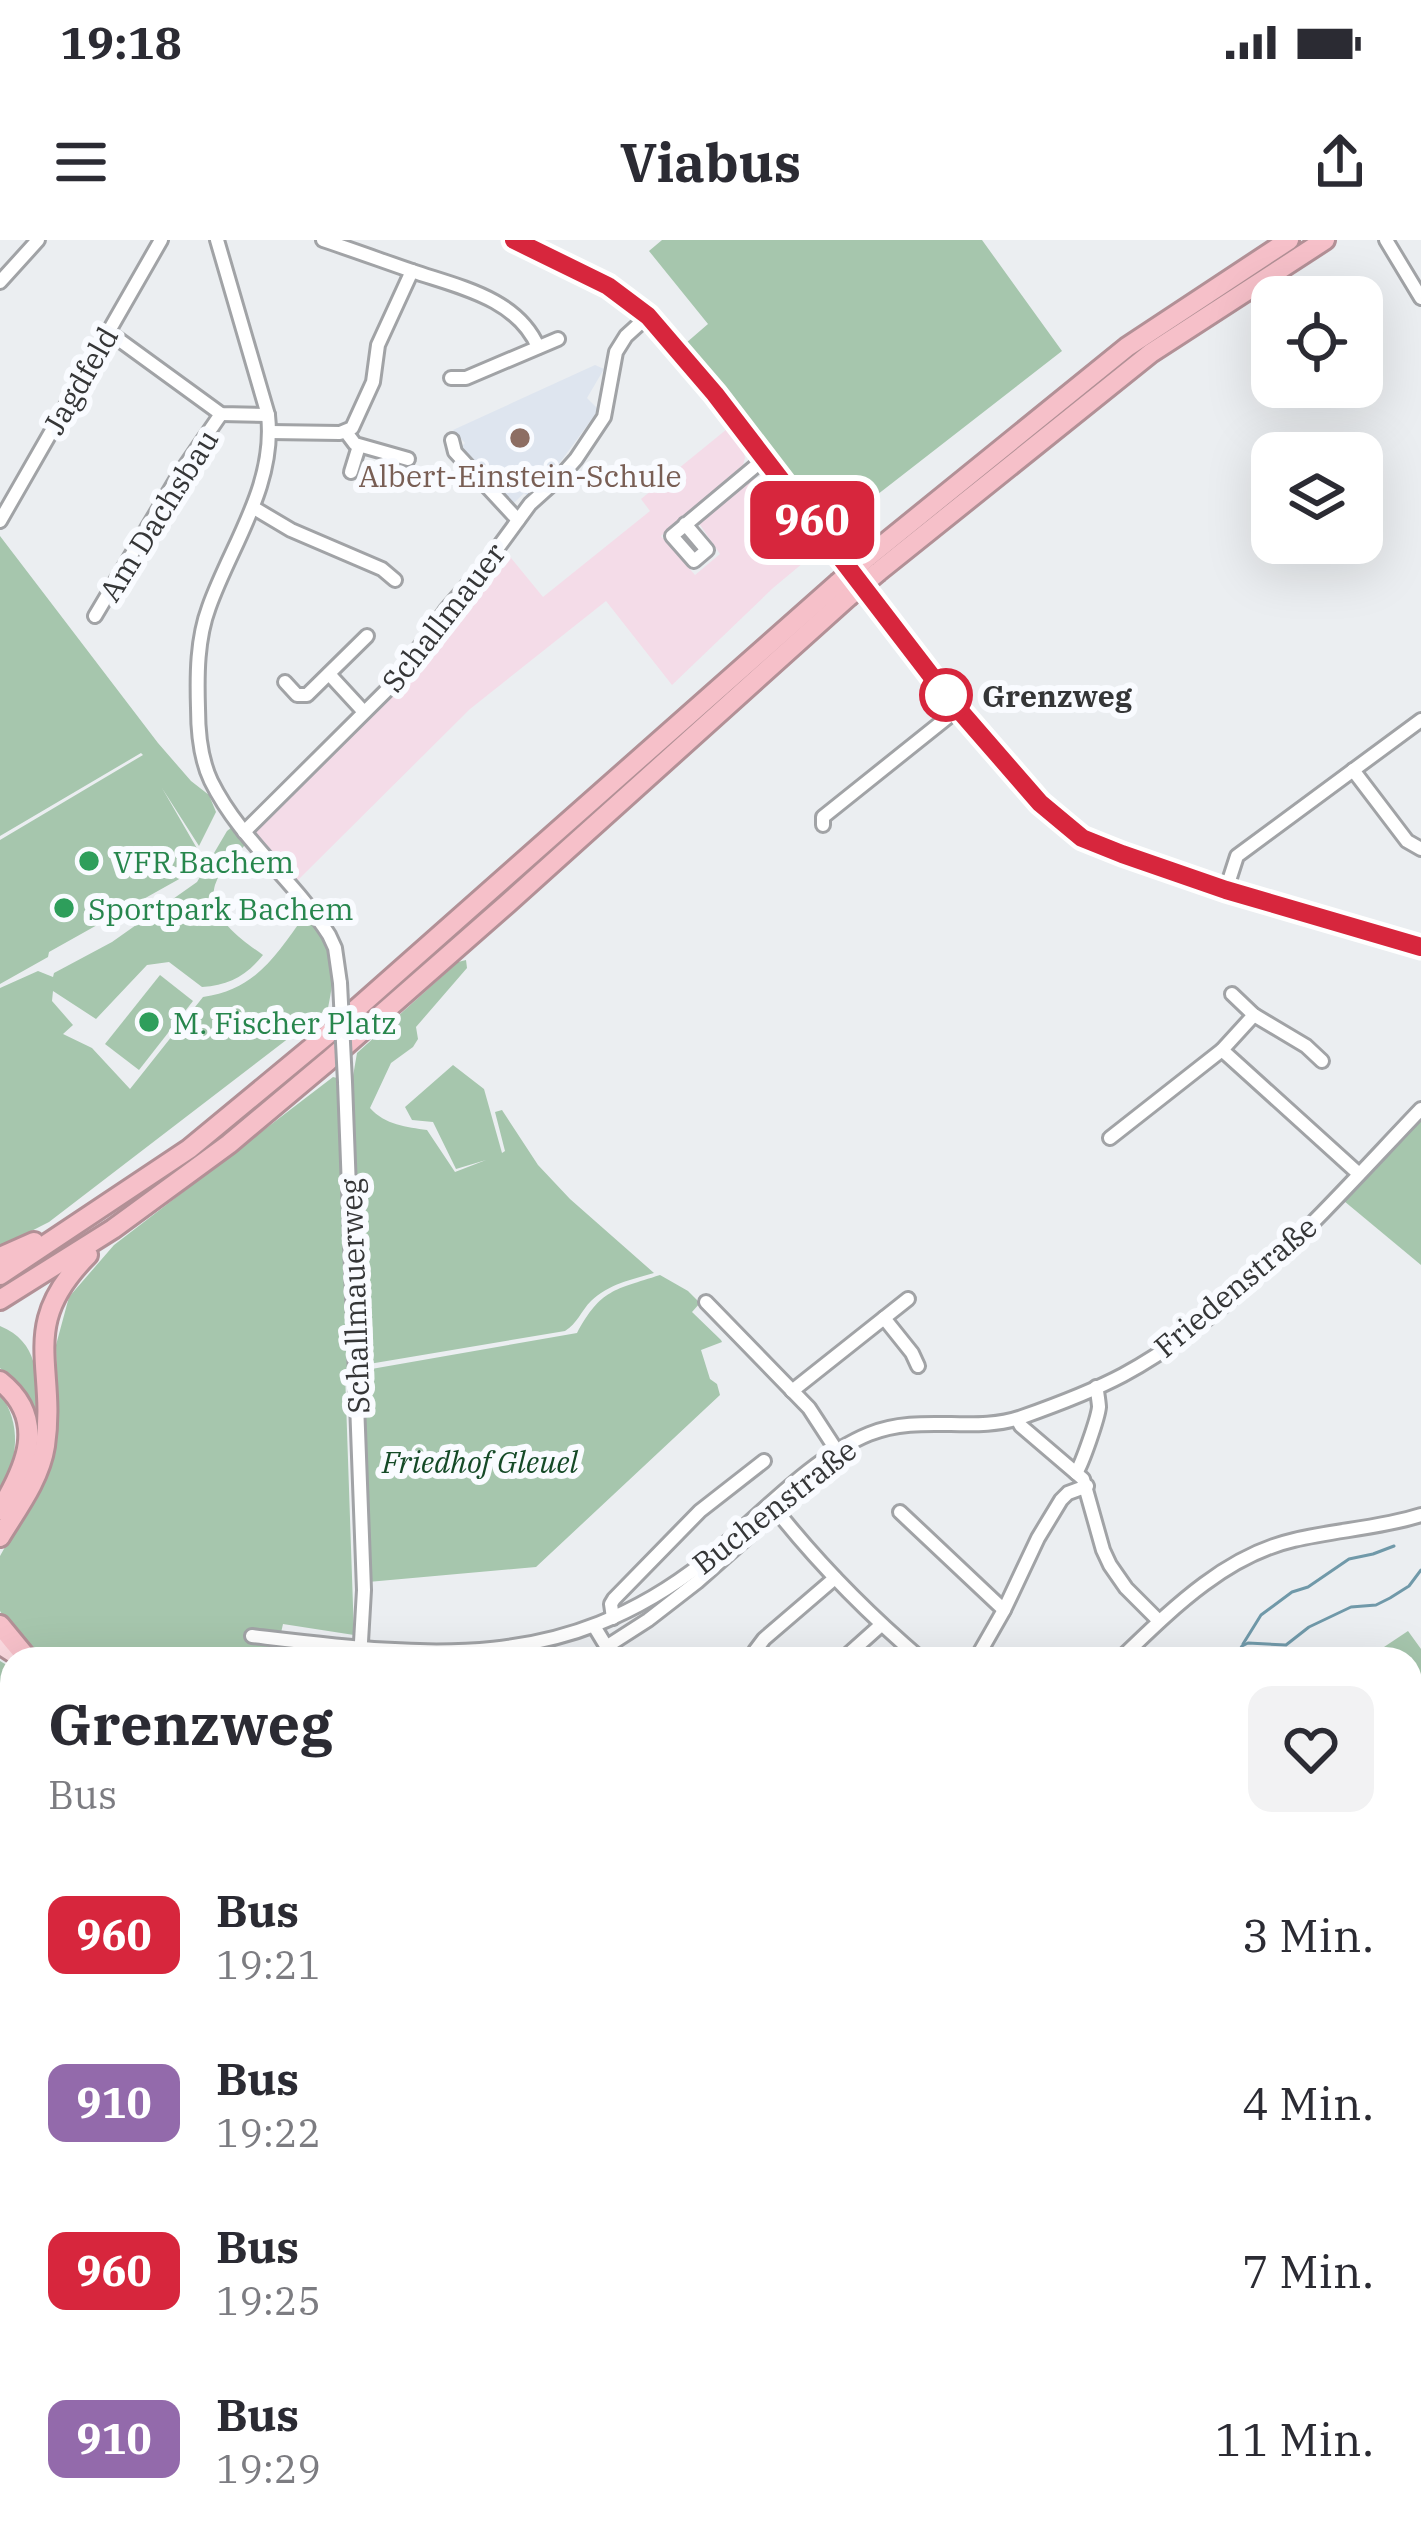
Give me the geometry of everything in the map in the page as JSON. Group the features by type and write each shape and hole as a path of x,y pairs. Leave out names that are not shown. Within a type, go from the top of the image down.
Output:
{"highway":[{"path":"0,1275 189,1148 1127,347 1289,240"},
{"path":"873,565 1151,353 1325,240"},
{"path":"0,1300 113,1229 229,1144 328,1061 843,590"},
{"path":"0,1257 88,1218"},
{"path":"0,1537 35,1479 45,1448 43,1352 54,1296 113,1229"},
{"path":"0,1381 19,1401 27,1419 28,1441 19,1479 0,1510"}],"street":[{"path":"0,282 38,240"},
{"name":"Jagdfeld","path":"0,521 160,240"},
{"path":"217,240 270,432 254,508 208,610 198,664 198,714 208,777 244,832"},
{"path":"322,240 495,302 523,323 538,347"},
{"path":"514,240 608,286 648,316 715,394 958,709 1040,803 1082,838 1226,890 1421,946"},
{"path":"1386,240 1421,298"},
{"path":"270,432 346,432 358,421 373,382 378,345 412,271"},
{"name":"Schallmauer","path":"244,832 394,683 518,520 597,430 604,417 616,352 648,316"},
{"name":"Am Dachsbau","path":"107,332 221,414 268,415"},
{"path":"451,378 466,379 558,339"},
{"name":"Am Dachsbau","path":"95,616 221,414"},
{"path":"346,432 359,446 408,459"},
{"name":"Schallmauer","path":"452,440 455,452 518,520"},
{"path":"351,472 359,446"},
{"path":"685,524 764,459"},
{"path":"254,508 303,536 382,569 395,580"},
{"name":"Schallmauer","path":"285,682 298,695 307,694 367,636"},
{"name":"Schallmauer","path":"329,674 364,712"},
{"path":"823,826 823,817 958,709"},
{"path":"1226,890 1237,856 1421,720"},
{"path":"1353,770 1396,829 1421,849"},
{"name":"Schallmauerweg","path":"244,832 335,948 345,1082 364,1590 360,1647"},
{"path":"1232,994 1254,1016 1306,1046 1322,1061"},
{"path":"1110,1138 1222,1050 1254,1016"},
{"path":"1222,1050 1359,1174"},
{"name":"Friedenstraße","path":"1017,1419 1148,1360 1208,1316 1281,1252 1421,1109"},
{"path":"792,1391 908,1300"},
{"path":"706,1302 815,1415 837,1451"},
{"path":"884,1318 918,1366"},
{"path":"1076,1472 1098,1412 1096,1387"},
{"path":"1017,1419 1087,1486 1102,1550 1126,1588 1159,1621"},
{"name":"Buchenstraße","path":"617,1647 697,1582 837,1451 870,1434 919,1422 1017,1419"},
{"name":"Buchenstraße","path":"613,1618 614,1599 683,1527 764,1461"},
{"path":"983,1647 1061,1500 1087,1486"},
{"path":"774,1508 835,1578 907,1647"},
{"name":"Buchenstraße","path":"509,1647 545,1641 613,1618 673,1584 774,1508"},
{"path":"900,1512 1004,1610"},
{"path":"1132,1647 1211,1580 1252,1553 1292,1540 1421,1515"},
{"path":"758,1647 835,1578"},
{"path":"856,1647 881,1625"},
{"path":"594,1626 606,1647"},
{"name":"Buchenstraße","path":"252,1636 318,1647"}],"shaded area":[{"name":"Albert-Einstein-Schule","path":"595,365 604,369 587,398 599,410 596,420 592,419 552,479 530,498 524,493 511,506 459,449 465,443 453,430"},
{"path":"727,429 743,448 743,465 661,536 695,575 720,554 698,522 748,480 759,478 769,482 821,548 672,685 606,601 470,709 295,883 253,831 407,674 503,548 543,597 650,511 641,499"}],"green space":[{"path":"662,240 982,240 1062,351 828,533 686,343 708,324 649,251"},
{"path":"0,536 158,743 209,795 216,812 199,846 162,788 206,864 0,984 0,840 143,755 0,836"},
{"path":"232,827 246,844 217,879 216,907 228,926 263,955 236,978 202,987 169,962 147,965 96,1019 53,991 52,1001 73,1025 63,1034 92,1048 130,1089 203,997 251,979 305,915 331,958 328,1008 49,1222 0,1247 0,988 38,971 53,977 112,942 197,882"},
{"path":"466,960 467,968 416,1027 418,1039 413,1047 391,1063 370,1108 389,1122 427,1130 455,1172 486,1160 456,1169 433,1122 412,1120 405,1107 453,1065 484,1089 502,1153 495,1112 502,1110 538,1165 654,1273 605,1290 565,1331 363,1365 352,1128 357,1053 458,962"},
{"name":"M. Fischer Platz","path":"160,975 193,1001 139,1070 105,1044"},
{"path":"337,1078 355,1369 345,1372 354,1635 283,1624 278,1647 27,1647 0,1611 0,1556 49,1469 58,1432 56,1345 69,1297 114,1245"},
{"path":"1421,1119 1421,1265 1344,1201"},
{"name":"Friedhof Gleuel","path":"660,1275 700,1303 692,1312 722,1342 701,1350 720,1395 536,1567 368,1582 360,1371 577,1333 610,1293"},
{"path":"0,1326 29,1351 39,1413 0,1368"},
{"path":"0,1394 12,1417 15,1442 0,1493"},
{"path":"1408,1631 1420,1647 1384,1647"}],"waterway":[{"path":"1243,1644 1261,1615 1292,1592 1308,1587 1349,1559 1394,1546"},
{"path":"1241,1647 1248,1643 1286,1645 1309,1627 1351,1607 1376,1605 1390,1598 1409,1586 1421,1570"}],"bus line":[{"name":"960","path":"514,240 608,286 648,316 715,394 946,695 1040,803 1082,838 1226,890 1421,947"}],"place":[{"name":"Albert-Einstein-Schule","path":"520,438"},
{"name":"Grenzweg","path":"946,695"},
{"name":"VFR Bachem","path":"89,861"},
{"name":"Sportpark Bachem","path":"64,908"},
{"name":"M. Fischer Platz","path":"149,1022"}]}
